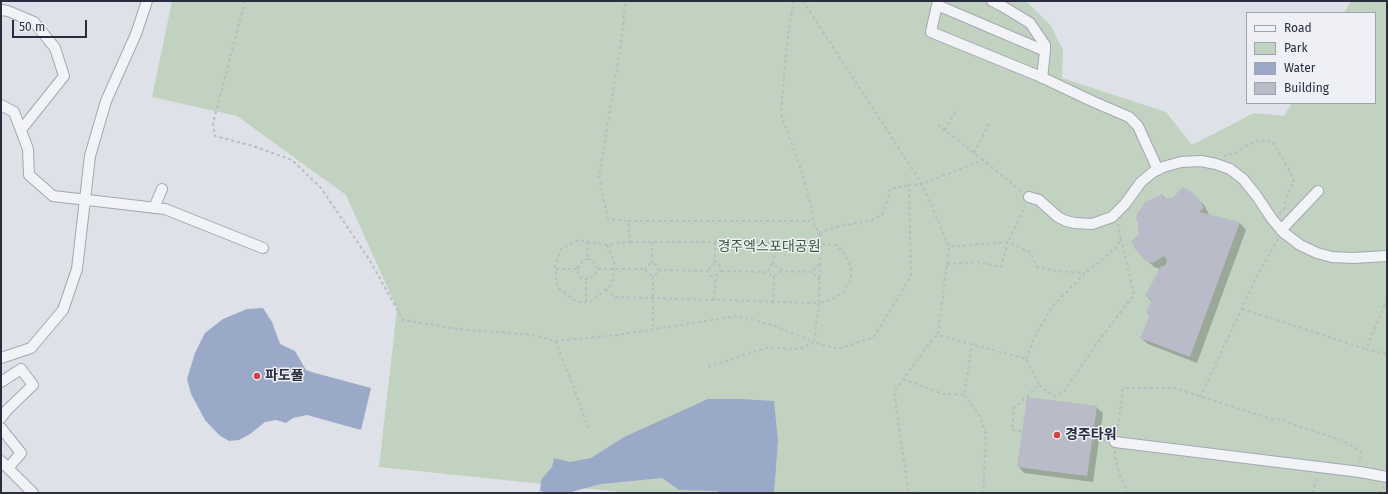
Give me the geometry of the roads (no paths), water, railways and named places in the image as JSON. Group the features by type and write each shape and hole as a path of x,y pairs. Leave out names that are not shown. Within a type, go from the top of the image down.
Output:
{"street":[{"path":"1,358 31,348 62,310 77,269 90,156 106,101 136,34 147,1"},
{"path":"992,1 1030,23 1045,45 1042,78"},
{"path":"1045,51 938,3 931,32 1042,78 1129,117 1138,126 1158,170"},
{"path":"1,10 8,11 34,22 55,48 64,76 21,130"},
{"path":"1,105 14,112 28,149 29,175 53,196 165,209 263,248"},
{"path":"1030,197 1039,200 1058,217 1066,221 1092,224 1112,217 1125,204 1141,182 1153,172 1181,162 1201,161 1230,169 1243,179 1282,231 1300,245 1317,253 1332,257 1353,258 1387,256"},
{"path":"154,208 162,189"},
{"path":"1282,231 1318,191"},
{"path":"1,382 21,369 33,385 3,410"},
{"path":"1,428 22,454 5,464 33,493"},
{"path":"1115,442 1360,472 1387,477"}],"water":[{"name":"파도풀","path":"263,308 272,322 280,344 295,351 306,370 371,388 361,430 307,415 293,418 286,423 276,420 265,422 250,434 239,440 229,441 219,435 205,420 191,394 187,379 195,353 205,333 223,319 247,309"},
{"path":"708,399 774,401 778,441 774,493 718,493 717,491 679,490 662,478 601,484 568,493 548,493 540,491 541,480 552,467 554,458 570,462 591,458 624,437"}],"place":[{"name":"파도풀","path":"257,376"},
{"name":"경주타워","path":"1057,435"}],"park label":[{"name":"경주엑스포대공원","path":"769,247"}]}
